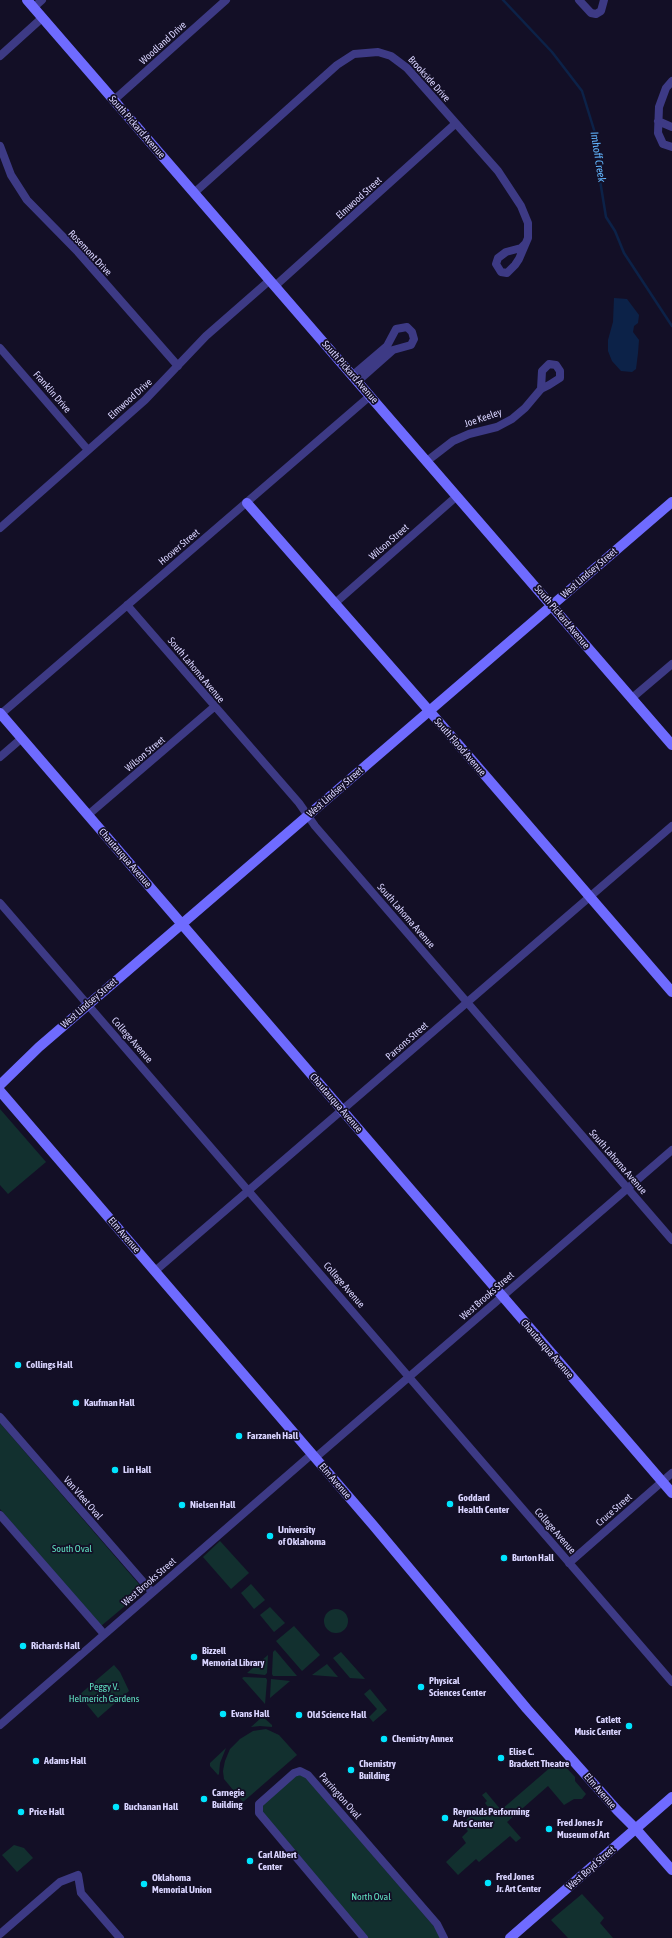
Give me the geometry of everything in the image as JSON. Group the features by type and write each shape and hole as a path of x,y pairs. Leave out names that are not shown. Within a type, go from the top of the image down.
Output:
{"street":[{"path":"30,4 42,0"},
{"name":"Woodland Drive","path":"114,100 226,0"},
{"path":"579,0 591,13 596,14 601,11 604,0"},
{"name":"South Pickard Avenue","path":"30,4 458,496 672,745"},
{"path":"0,56 42,18"},
{"name":"Brookside Drive","path":"194,193 337,65 354,54 378,52 399,60 430,92 455,124 498,171 514,194 528,223 529,231 525,244"},
{"path":"672,81 662,98 659,107 658,121 658,133 660,140 665,146 672,148"},
{"path":"658,121 672,127"},
{"name":"Elmwood Street","path":"272,283 455,124"},
{"name":"Rosemont Drive","path":"0,146 11,175 27,200 78,252 178,366"},
{"name":"Elmwood Drive","path":"0,528 145,400 224,320 272,283"},
{"path":"407,327 412,332 414,339 411,345 393,350 355,378 387,346 396,330 407,327"},
{"name":"Franklin Drive","path":"0,348 88,450"},
{"name":"Joe Keeley","path":"427,461 445,446 462,437 504,424 525,408 541,388"},
{"name":"Hoover Street","path":"1,714 370,396"},
{"name":"Wilson Street","path":"334,604 458,496"},
{"name":"West Lindsey Street","path":"0,1085 39,1047 88,1004 672,502"},
{"name":"South Flood Avenue","path":"247,503 439,722 672,992"},
{"name":"South Lahoma Avenue","path":"127,605 214,707 299,803 308,816 672,1240"},
{"path":"632,698 672,664"},
{"name":"Wilson Street","path":"88,815 214,707"},
{"name":"Chautauqua Avenue","path":"1,714 672,1493"},
{"path":"0,757 22,738"},
{"name":"Parsons Street","path":"155,1271 672,826"},
{"name":"College Avenue","path":"0,903 672,1682"},
{"name":"Elm Avenue","path":"0,1091 428,1589 528,1709 672,1870"},
{"name":"West Brooks Street","path":"0,1725 152,1592 409,1377 672,1150"},
{"name":"Van Vleet Oval","path":"0,1417 152,1592"},
{"name":"Cruce Street","path":"570,1563 672,1473"},
{"path":"0,1515 104,1634"},
{"name":"Parrington Oval","path":"364,1938 262,1817 258,1810 259,1804 294,1773 300,1771 308,1775 437,1924 444,1938"},
{"name":"West Boyd Street","path":"510,1938 672,1798"},
{"path":"0,1934 60,1882 78,1875 81,1893 120,1938"}],"green space":[{"path":"0,1109 46,1162 8,1194 0,1185"},
{"name":"South Oval","path":"0,1423 144,1590 101,1626 0,1509"},
{"path":"220,1541 249,1573 231,1589 203,1557"},
{"path":"251,1584 265,1600 254,1609 241,1593"},
{"path":"270,1607 285,1623 274,1632 260,1615"},
{"path":"336,1609 341,1610 347,1616 347,1626 341,1632 336,1633 331,1632 325,1626 324,1621 325,1616 331,1610"},
{"path":"294,1626 320,1655 302,1671 276,1641"},
{"path":"275,1650 297,1676 273,1676 273,1652"},
{"path":"341,1652 365,1679 350,1678 333,1658"},
{"path":"268,1655 267,1673 265,1675 247,1673"},
{"path":"327,1664 338,1677 312,1675"},
{"name":"Peggy V. Helmerich Gardens","path":"114,1665 120,1672 129,1691 98,1718 79,1695"},
{"path":"242,1678 266,1678 265,1704"},
{"path":"271,1679 290,1681 270,1698"},
{"path":"370,1689 387,1710 373,1722 369,1717 377,1709 364,1694"},
{"path":"263,1717 272,1725 272,1727 251,1727 261,1718"},
{"path":"266,1729 279,1735 297,1755 243,1802 224,1779 223,1771 225,1761 230,1749 240,1739 253,1731"},
{"path":"226,1748 220,1763 218,1775 210,1766 210,1763"},
{"path":"559,1760 575,1777 575,1781 586,1794 582,1799 574,1799 564,1805 548,1786 507,1822 521,1838 516,1842 510,1836 479,1862 476,1859 458,1875 446,1862 466,1843 462,1837 468,1831 462,1824 479,1808 482,1812 488,1807 485,1803 487,1801 482,1795 486,1792 501,1810"},
{"name":"North Oval","path":"300,1771 444,1938 364,1938 258,1807"},
{"path":"14,1845 24,1848 33,1858 17,1872 2,1855"},
{"path":"582,1894 604,1918 600,1923 613,1938 568,1938 551,1920"}],"water":[{"path":"614,298 627,299 639,315 638,323 634,326 633,332 639,340 636,369 632,372 621,371 612,361 608,351 608,340 613,322"}],"waterway":[{"name":"Imhoff Creek","path":"503,0 552,52 582,91 595,133 598,153 598,168 606,217 615,231 624,253 672,326"}],"place":[{"name":"Collings Hall","path":"18,1365"},
{"name":"Kaufman Hall","path":"76,1403"},
{"name":"Farzaneh Hall","path":"239,1436"},
{"name":"Lin Hall","path":"115,1470"},
{"name":"Goddard Health Center","path":"450,1504"},
{"name":"Nielsen Hall","path":"182,1505"},
{"name":"University of Oklahoma","path":"270,1536"},
{"name":"Burton Hall","path":"504,1558"},
{"name":"Richards Hall","path":"23,1646"},
{"name":"Bizzell Memorial Library","path":"194,1657"},
{"name":"Physical Sciences Center","path":"421,1687"},
{"name":"Evans Hall","path":"223,1714"},
{"name":"Old Science Hall","path":"299,1715"},
{"name":"Catlett Music Center","path":"629,1726"},
{"name":"Chemistry Annex","path":"384,1739"},
{"name":"Elise C. Brackett Theatre","path":"501,1758"},
{"name":"Adams Hall","path":"36,1761"},
{"name":"Chemistry Building","path":"351,1770"},
{"name":"Carnegie Building","path":"204,1799"},
{"name":"Buchanan Hall","path":"116,1807"},
{"name":"Price Hall","path":"21,1812"},
{"name":"Reynolds Performing Arts Center","path":"445,1818"},
{"name":"Fred Jones Jr Museum of Art","path":"549,1829"},
{"name":"Carl Albert Center","path":"250,1861"},
{"name":"Fred Jones Jr. Art Center","path":"488,1883"},
{"name":"Oklahoma Memorial Union","path":"144,1884"}]}
